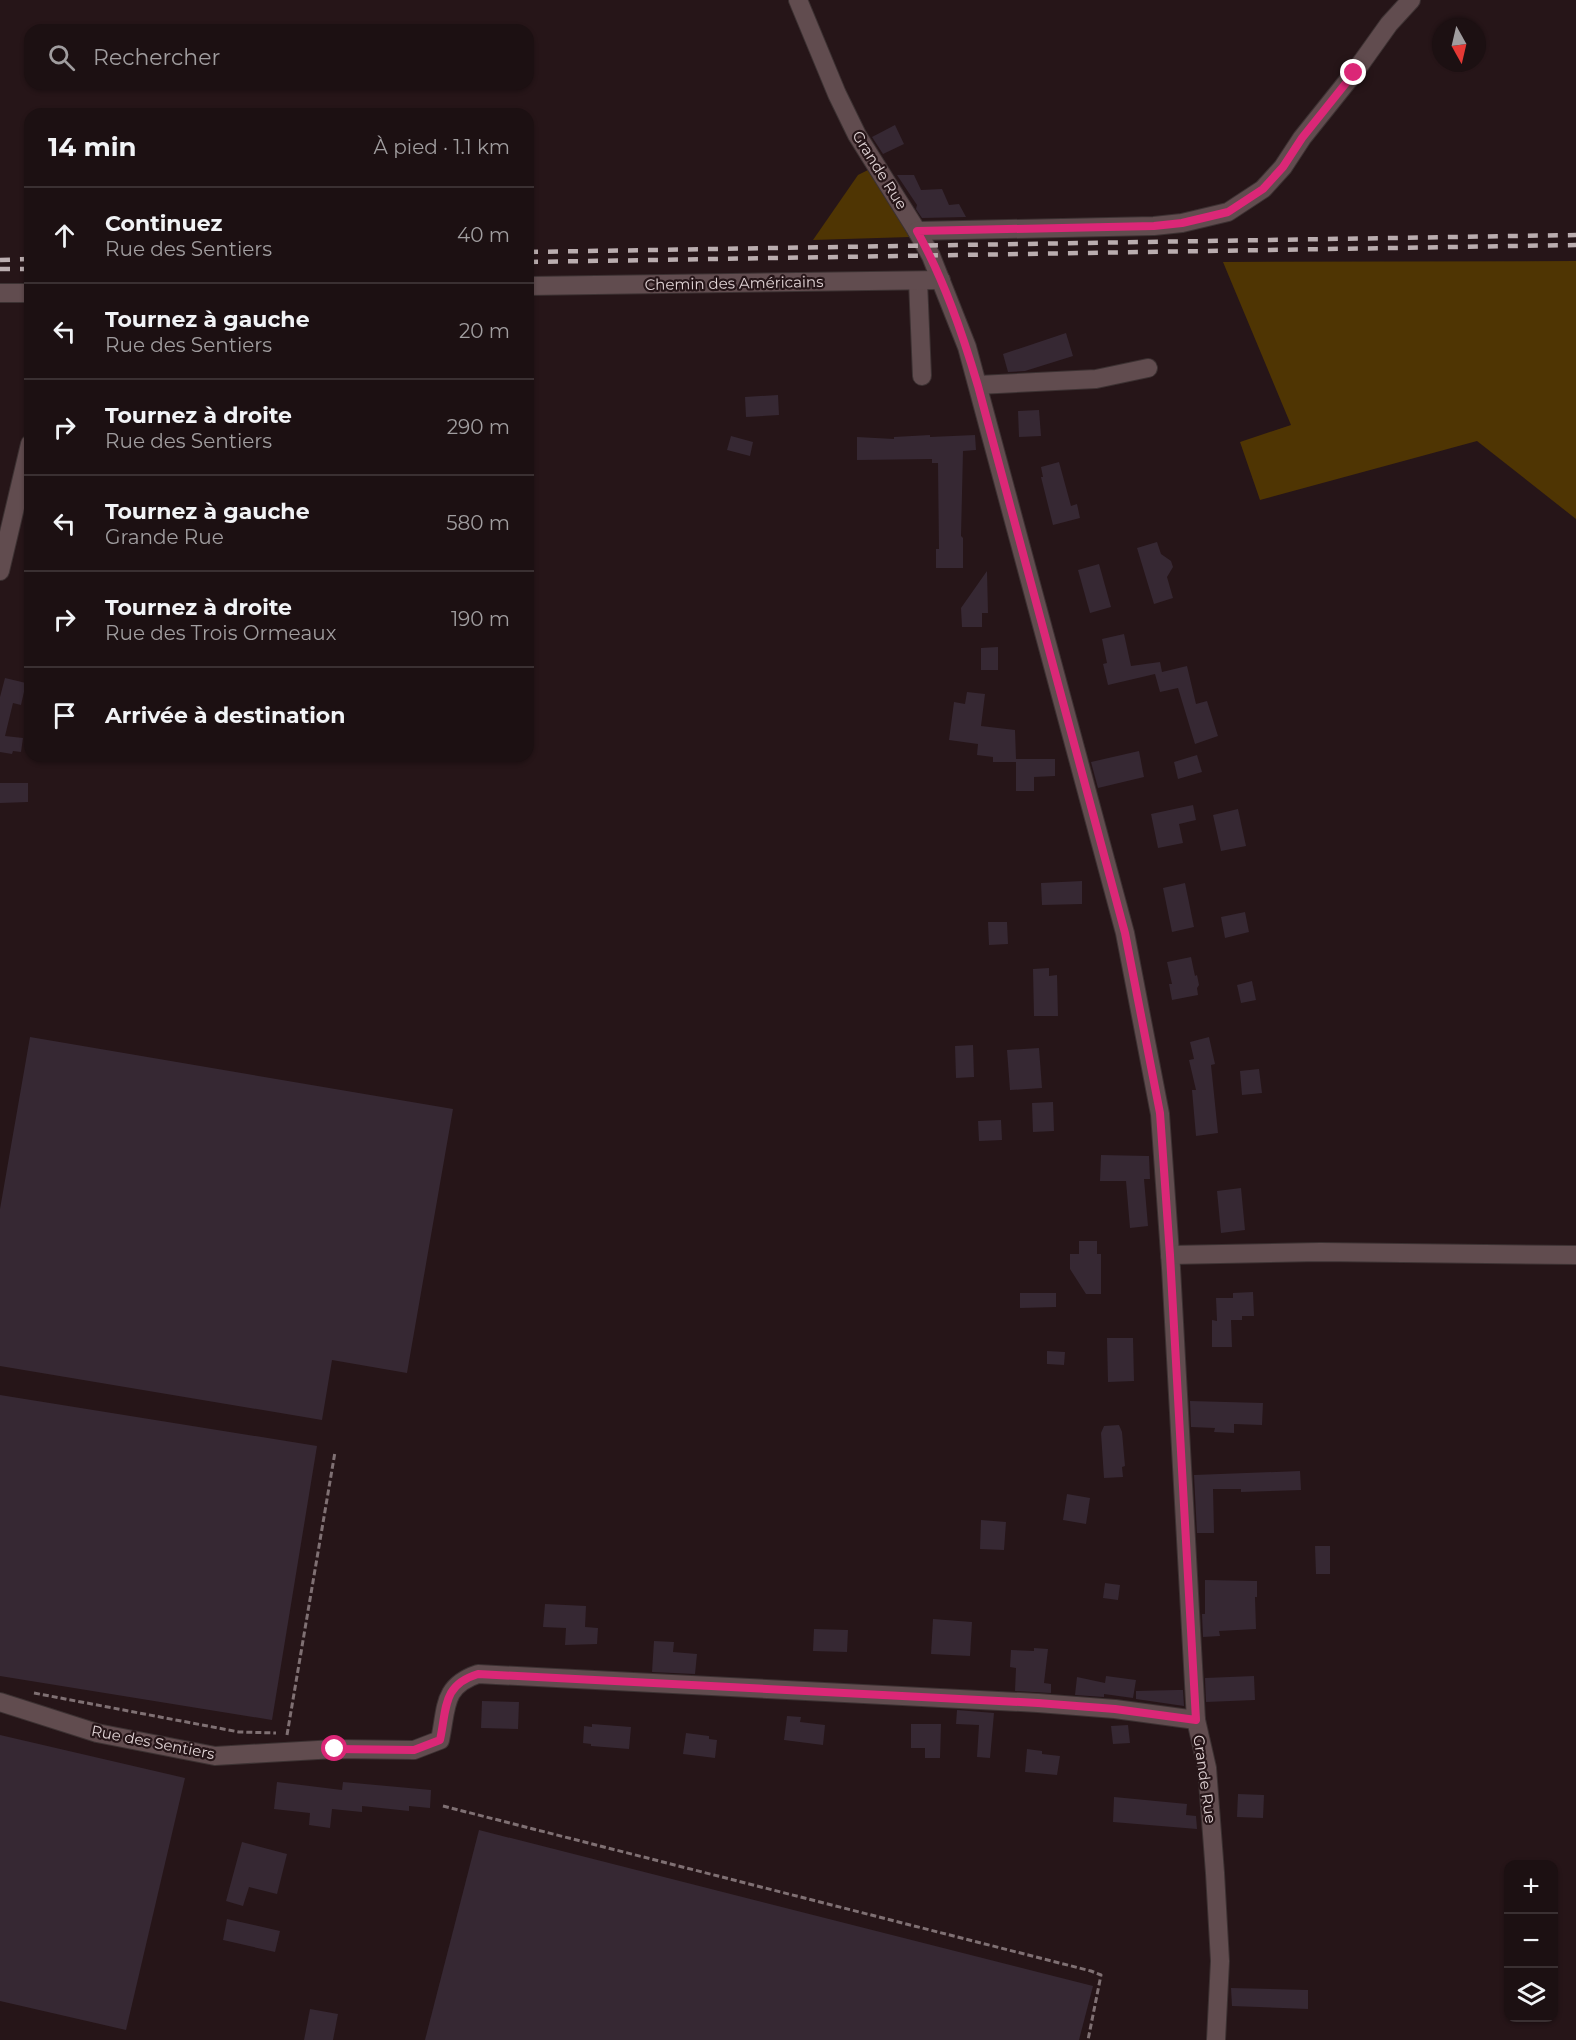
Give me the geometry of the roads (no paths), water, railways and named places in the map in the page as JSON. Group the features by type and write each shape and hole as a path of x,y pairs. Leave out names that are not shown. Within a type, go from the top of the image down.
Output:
{"street":[{"name":"Grande Rue","path":"798,0 837,94 857,135 917,231 941,280 967,347 1125,933 1160,1113 1196,1720 1207,1767 1215,1873 1220,1962 1216,2040"},
{"path":"917,231 1154,226 1182,223 1228,212 1263,189 1283,167 1302,138 1354,73 1389,24 1411,0"},
{"name":"Chemin des Américains","path":"534,286 941,280"},
{"path":"918,281 922,376"},
{"path":"0,293 24,292"},
{"path":"978,386 1096,379 1148,368"},
{"path":"0,571 24,469"},
{"path":"1170,1255 1320,1252 1576,1255"},
{"name":"Rue des Sentiers","path":"0,1702 97,1733 215,1756 238,1756 286,1743 335,1749 414,1750 440,1740 450,1691 463,1679 478,1674 1038,1703 1115,1709 1196,1720"}],"railway":[{"path":"534,252 1576,235"},
{"path":"534,262 1576,245"},
{"path":"0,260 24,259"},
{"path":"0,269 24,269"}]}
